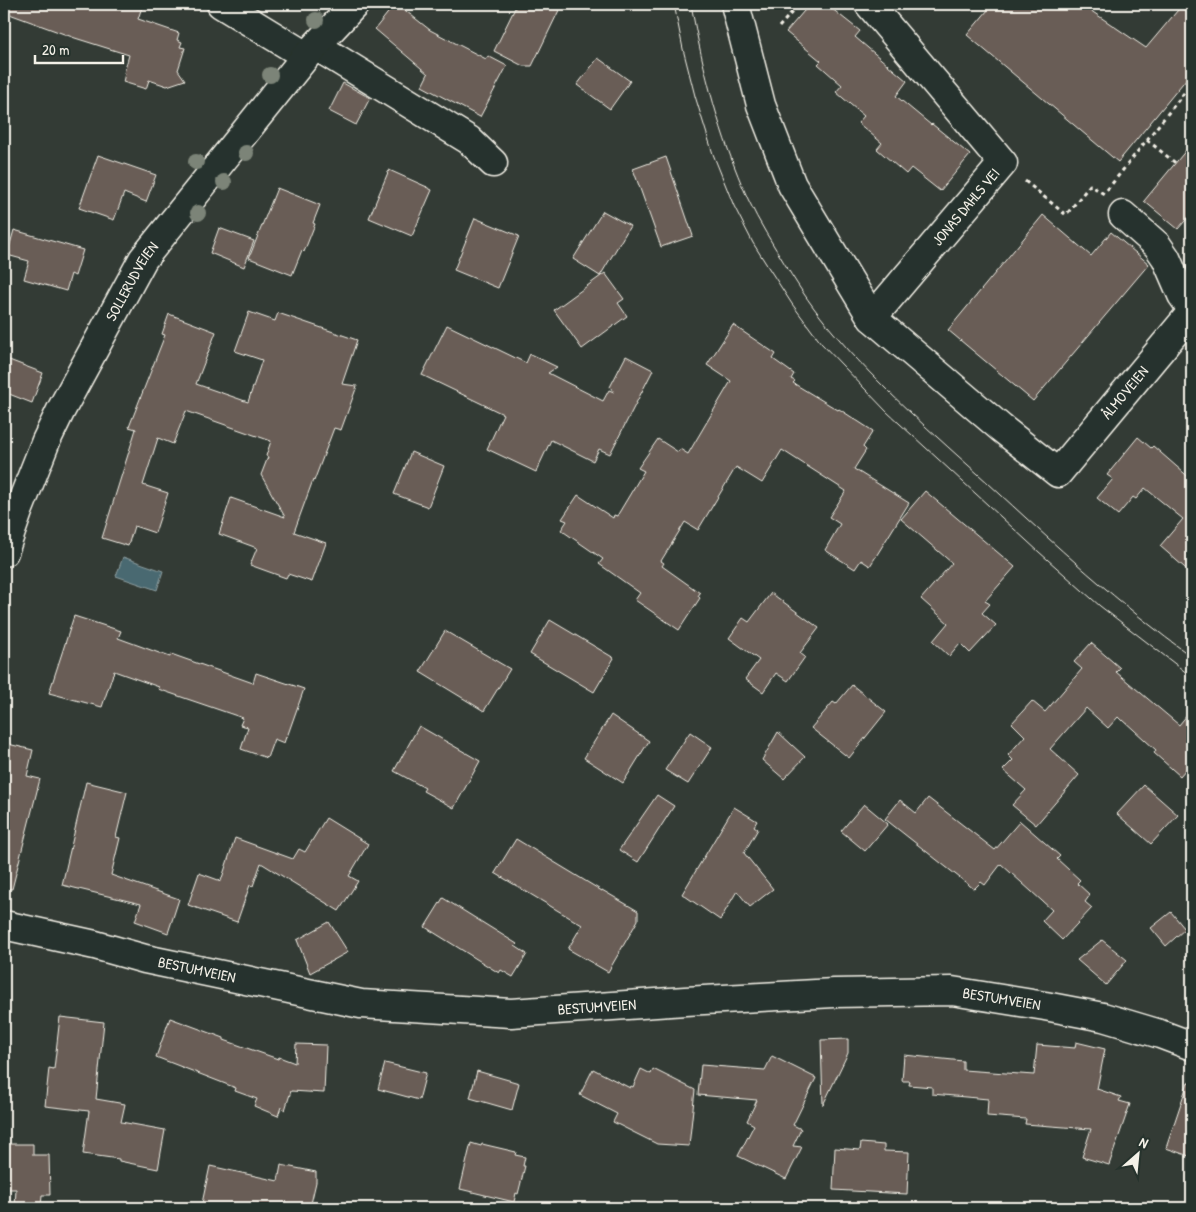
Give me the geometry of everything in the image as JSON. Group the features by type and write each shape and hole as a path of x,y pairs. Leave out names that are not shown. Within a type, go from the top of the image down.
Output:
{"street":[{"path":"221,4 311,51 469,140 493,162"},
{"name":"SOLLERUDVEIEN","path":"4,552 18,509 46,441 144,259 311,51 355,4"},
{"path":"735,4 761,105 792,185 872,318"},
{"name":"JONAS DAHLS VEI","path":"868,4 1003,163 872,318"},
{"path":"1123,215 1158,245 1166,258 1182,295 1192,310"},
{"name":"ÅLMOVEIEN","path":"872,318 1001,428 1058,473 1192,310"},
{"name":"BESTUMVEIEN","path":"4,925 95,945 145,959 360,1004 511,1013 834,993 952,992 1103,1017 1192,1046"}],"path":[{"path":"779,27 799,4"},
{"path":"1003,163 1066,215 1090,185 1104,194 1192,83"},
{"path":"1146,140 1178,165"}],"water":[{"path":"123,557 163,571 157,590 116,576"}],"building":[{"path":"4,4 143,4 138,19 179,33 177,40 182,42 180,47 185,48 178,70 185,80 167,86 149,80 146,89 123,82 129,55 4,12"},
{"path":"395,4 430,30 486,59 488,56 507,66 480,117 422,86 428,74 375,29"},
{"path":"517,4 562,4 532,66 523,66 494,51"},
{"path":"810,4 826,4 860,31 855,37 907,81 896,96 970,155 940,191 911,168 906,174 877,149 882,143 858,123 864,116 836,92 842,85 818,64 821,61 786,32"},
{"path":"993,4 1081,4 1146,48 1183,4 1192,4 1192,72 1118,162 967,35"},
{"path":"598,58 630,81 610,109 577,85"},
{"path":"343,83 370,98 356,125 329,111"},
{"path":"1192,143 1192,213 1178,229 1144,201"},
{"path":"98,155 156,175 146,202 124,193 114,220 79,208"},
{"path":"666,157 693,236 661,247 633,169"},
{"path":"389,170 432,190 412,236 369,218"},
{"path":"277,188 320,205 304,252 302,250 292,275 249,258"},
{"path":"603,211 630,226 600,276 573,259"},
{"path":"1043,215 1091,256 1111,232 1149,264 1033,401 948,330"},
{"path":"475,218 519,236 498,288 454,270"},
{"path":"219,228 254,241 244,267 210,253"},
{"path":"14,230 83,250 75,276 71,274 66,291 24,279 29,261 7,255"},
{"path":"605,273 624,299 618,303 627,316 582,349 554,310"},
{"path":"249,312 275,321 278,313 357,340 342,384 357,386 341,430 334,428 294,532 326,543 312,582 288,574 286,578 250,565 257,548 219,534 231,498 285,517 261,475 268,457 266,456 271,441 186,411 173,444 158,438 143,485 168,493 155,533 134,526 128,546 102,538 136,429 129,427 165,335 162,334 169,314 216,332 196,384 248,402 262,360 235,351"},
{"path":"447,325 526,363 530,354 557,367 548,373 603,401 609,390 614,392 610,387 626,356 653,370 610,454 599,449 593,461 551,440 536,472 487,449 503,414 422,375"},
{"path":"733,325 776,354 773,359 794,374 791,379 795,381 793,383 873,431 863,447 866,450 854,469 909,503 870,566 861,560 855,569 825,550 840,524 829,517 846,491 782,450 762,483 736,467 698,530 685,522 661,561 664,563 662,566 700,593 698,596 700,598 679,630 635,600 640,593 599,564 603,559 561,530 567,521 562,519 578,495 613,518 614,515 617,516 644,471 638,468 658,439 678,452 680,449 688,454 731,381 707,365"},
{"path":"4,358 43,373 32,403 4,392"},
{"path":"1138,437 1151,448 1153,446 1192,480 1192,574 1160,546 1183,519 1145,488 1136,499 1133,497 1118,515 1097,498 1113,479 1107,475"},
{"path":"411,452 444,466 428,507 394,494"},
{"path":"925,491 1015,567 985,601 990,604 982,613 996,625 970,653 960,643 949,656 933,641 948,623 921,599 952,563 901,519"},
{"path":"771,593 819,628 800,653 805,657 788,681 776,673 763,692 745,679 759,660 729,638 743,618 749,622"},
{"path":"74,616 121,631 118,638 170,657 171,654 253,683 256,673 304,689 284,743 274,739 267,758 241,749 248,727 240,725 243,718 158,689 159,687 114,671 102,707 49,693"},
{"path":"550,620 614,658 594,692 530,654"},
{"path":"445,631 510,669 484,711 420,672"},
{"path":"1091,643 1120,668 1116,672 1179,725 1192,709 1192,762 1180,776 1154,753 1156,750 1123,720 1118,717 1108,728 1086,708 1050,749 1079,775 1036,825 1012,805 1026,790 1003,770 1013,760 1008,755 1025,736 1012,723 1032,701 1045,712 1082,669 1074,662"},
{"path":"852,685 886,712 849,758 811,728 833,702 836,704"},
{"path":"611,715 649,741 623,783 584,758"},
{"path":"419,726 480,761 454,808 423,791 425,788 394,771"},
{"path":"690,732 712,747 688,784 665,770"},
{"path":"778,732 805,757 784,779 762,760"},
{"path":"4,743 33,750 27,776 40,779 12,889 4,888"},
{"path":"86,782 127,792 116,837 120,838 111,875 179,899 168,933 135,921 141,904 62,885"},
{"path":"1144,785 1178,815 1151,844 1117,814"},
{"path":"657,795 674,806 638,862 619,850"},
{"path":"928,798 995,850 1020,821 1060,856 1057,859 1080,880 1077,883 1090,895 1085,902 1092,908 1062,940 1042,921 1052,910 1001,864 985,885 981,882 974,889 885,819 900,800 916,813"},
{"path":"864,804 888,824 865,851 841,831"},
{"path":"734,807 757,821 754,826 758,829 744,853 773,889 750,907 737,891 720,920 682,894"},
{"path":"326,818 368,844 349,876 358,881 339,911 261,863 253,886 250,885 237,922 188,905 199,873 221,881 235,838 293,859 299,849 305,852"},
{"path":"516,839 638,911 638,920 608,972 568,949 582,925 495,873"},
{"path":"443,898 517,944 515,946 527,954 513,977 501,970 499,973 425,927"},
{"path":"1171,912 1185,929 1166,946 1151,928"},
{"path":"329,922 348,952 310,973 297,940"},
{"path":"1102,940 1127,960 1106,985 1077,960"},
{"path":"60,1017 104,1022 96,1099 125,1104 121,1122 165,1130 158,1169 119,1161 119,1159 83,1154 89,1111 45,1106 49,1068 54,1069"},
{"path":"170,1018 224,1038 224,1040 295,1063 296,1044 326,1045 324,1093 291,1091 285,1110 281,1107 278,1116 254,1106 257,1099 235,1091 236,1088 156,1057"},
{"path":"848,1039 848,1053 823,1105 821,1040"},
{"path":"1076,1042 1105,1049 1097,1089 1121,1097 1119,1101 1130,1104 1109,1165 1082,1157 1091,1129 1025,1124 1026,1119 987,1116 988,1099 932,1094 932,1087 909,1085 910,1081 902,1081 904,1055 963,1061 963,1070 1034,1075 1037,1045 1075,1048"},
{"path":"772,1056 816,1078 793,1125 801,1129 793,1146 802,1147 786,1179 738,1156 754,1125 747,1121 757,1100 698,1095 701,1065 765,1070"},
{"path":"385,1063 426,1073 419,1100 378,1089"},
{"path":"593,1069 630,1088 631,1086 633,1087 641,1069 651,1074 653,1069 695,1090 689,1146 657,1144 613,1122 617,1114 580,1095"},
{"path":"477,1071 519,1083 512,1110 470,1098"},
{"path":"1188,1082 1192,1083 1192,1157 1166,1148"},
{"path":"471,1143 516,1152 515,1155 525,1157 523,1166 525,1166 514,1202 460,1189"},
{"path":"861,1143 884,1145 884,1151 909,1152 907,1194 833,1190 835,1148 860,1150"},
{"path":"4,1144 33,1144 33,1155 49,1155 50,1195 42,1195 41,1208 15,1208 16,1189 4,1189"},
{"path":"281,1165 316,1172 316,1182 310,1208 201,1208 210,1166 278,1181"}],"tram line":[{"path":"674,4 695,96 713,154 734,206 753,243 770,270 821,343 887,412 1039,552 1100,606 1192,677"},
{"path":"691,4 701,54 714,103 738,176 752,208 766,233 820,316 869,372 928,429 1088,573 1192,657"}]}
